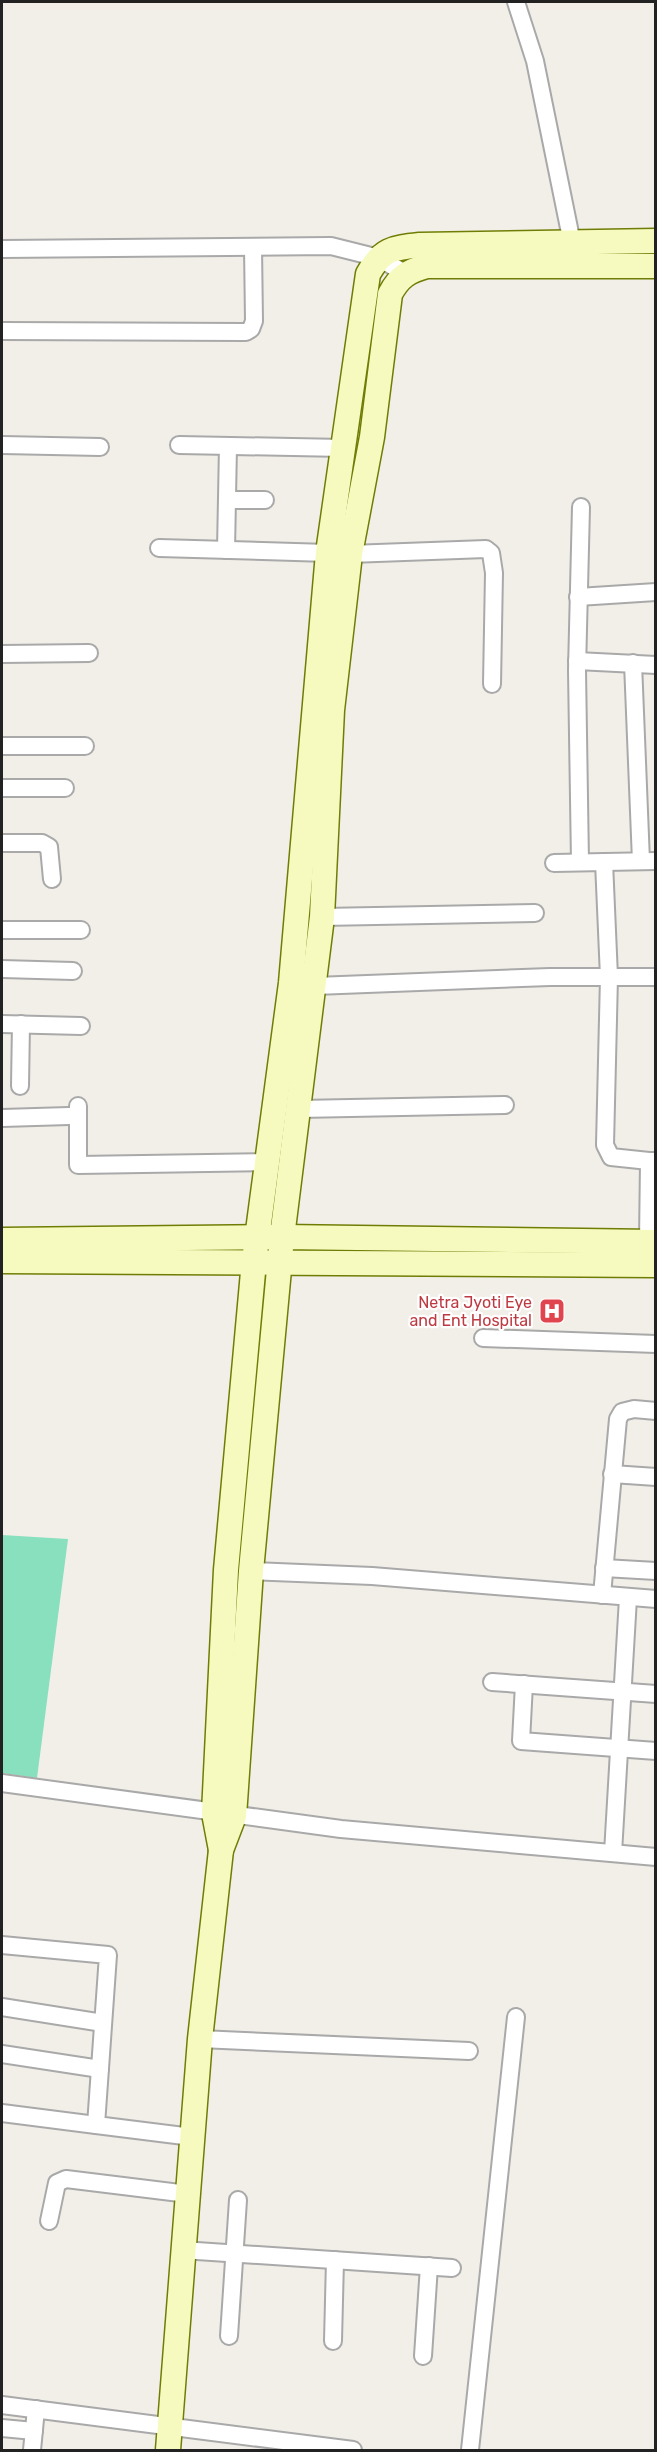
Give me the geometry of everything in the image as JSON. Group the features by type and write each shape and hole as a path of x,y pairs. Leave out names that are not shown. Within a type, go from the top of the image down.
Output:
{"street":[{"path":"516,2 535,61 569,255"},
{"path":"224,1815 226,1570 255,1249 299,910 339,554 372,437 390,294 398,278 427,266 569,255 656,241"},
{"path":"168,2451 200,2038 251,1572 281,1249 322,917 344,448 368,274 386,251 420,245 569,255 656,266"},
{"path":"2,249 331,246 379,258 406,274"},
{"path":"2,331 246,332 251,329 254,321 253,247"},
{"path":"2,445 100,447"},
{"path":"179,446 344,448"},
{"path":"226,550 228,446"},
{"path":"227,500 265,500"},
{"path":"580,862 577,661 581,507"},
{"path":"159,548 339,554 486,549 491,553 494,573 492,684"},
{"path":"578,597 656,592"},
{"path":"2,654 89,653"},
{"path":"577,661 656,665"},
{"path":"554,863 648,861 633,663"},
{"path":"2,746 85,746"},
{"path":"2,788 65,788"},
{"path":"2,843 42,843 49,846 52,879"},
{"path":"2,1240 255,1249 652,1241 652,1161 618,1159 606,1152 609,977 604,862"},
{"path":"322,917 535,913"},
{"path":"2,930 81,930"},
{"path":"2,969 74,971"},
{"path":"315,986 656,977"},
{"path":"2,1023 81,1026"},
{"path":"20,1086 21,1024"},
{"path":"299,1109 505,1105"},
{"path":"2,1118 73,1111 78,1165 267,1162"},
{"path":"2,1261 255,1249"},
{"path":"281,1249 656,1265"},
{"path":"483,1338 656,1344"},
{"path":"602,1595 616,1428 622,1412 634,1409 656,1411"},
{"path":"612,1474 656,1477"},
{"path":"604,1568 656,1571"},
{"path":"251,1572 372,1576 656,1599"},
{"path":"613,1853 628,1598"},
{"path":"492,1682 656,1694"},
{"path":"524,1684 520,1741 656,1751"},
{"path":"2,1783 224,1815 656,1857"},
{"path":"2,1945 108,1955 96,2125"},
{"path":"2,2007 103,2023"},
{"path":"470,2451 516,2017"},
{"path":"200,2038 469,2051"},
{"path":"2,2054 100,2069"},
{"path":"2,2113 192,2138"},
{"path":"49,2221 53,2192 57,2183 66,2180 188,2194"},
{"path":"229,2336 238,2200"},
{"path":"182,2250 452,2268"},
{"path":"333,2341 335,2260"},
{"path":"423,2356 429,2266"},
{"path":"2,2405 353,2451"},
{"path":"32,2451 36,2409"},
{"path":"2,2428 34,2431"}],"green space":[{"path":"2,1535 68,1539 37,1778 2,1773"}],"place":[{"name":"Netra Jyoti Eye and Ent Hospital","path":"552,1311"}]}
